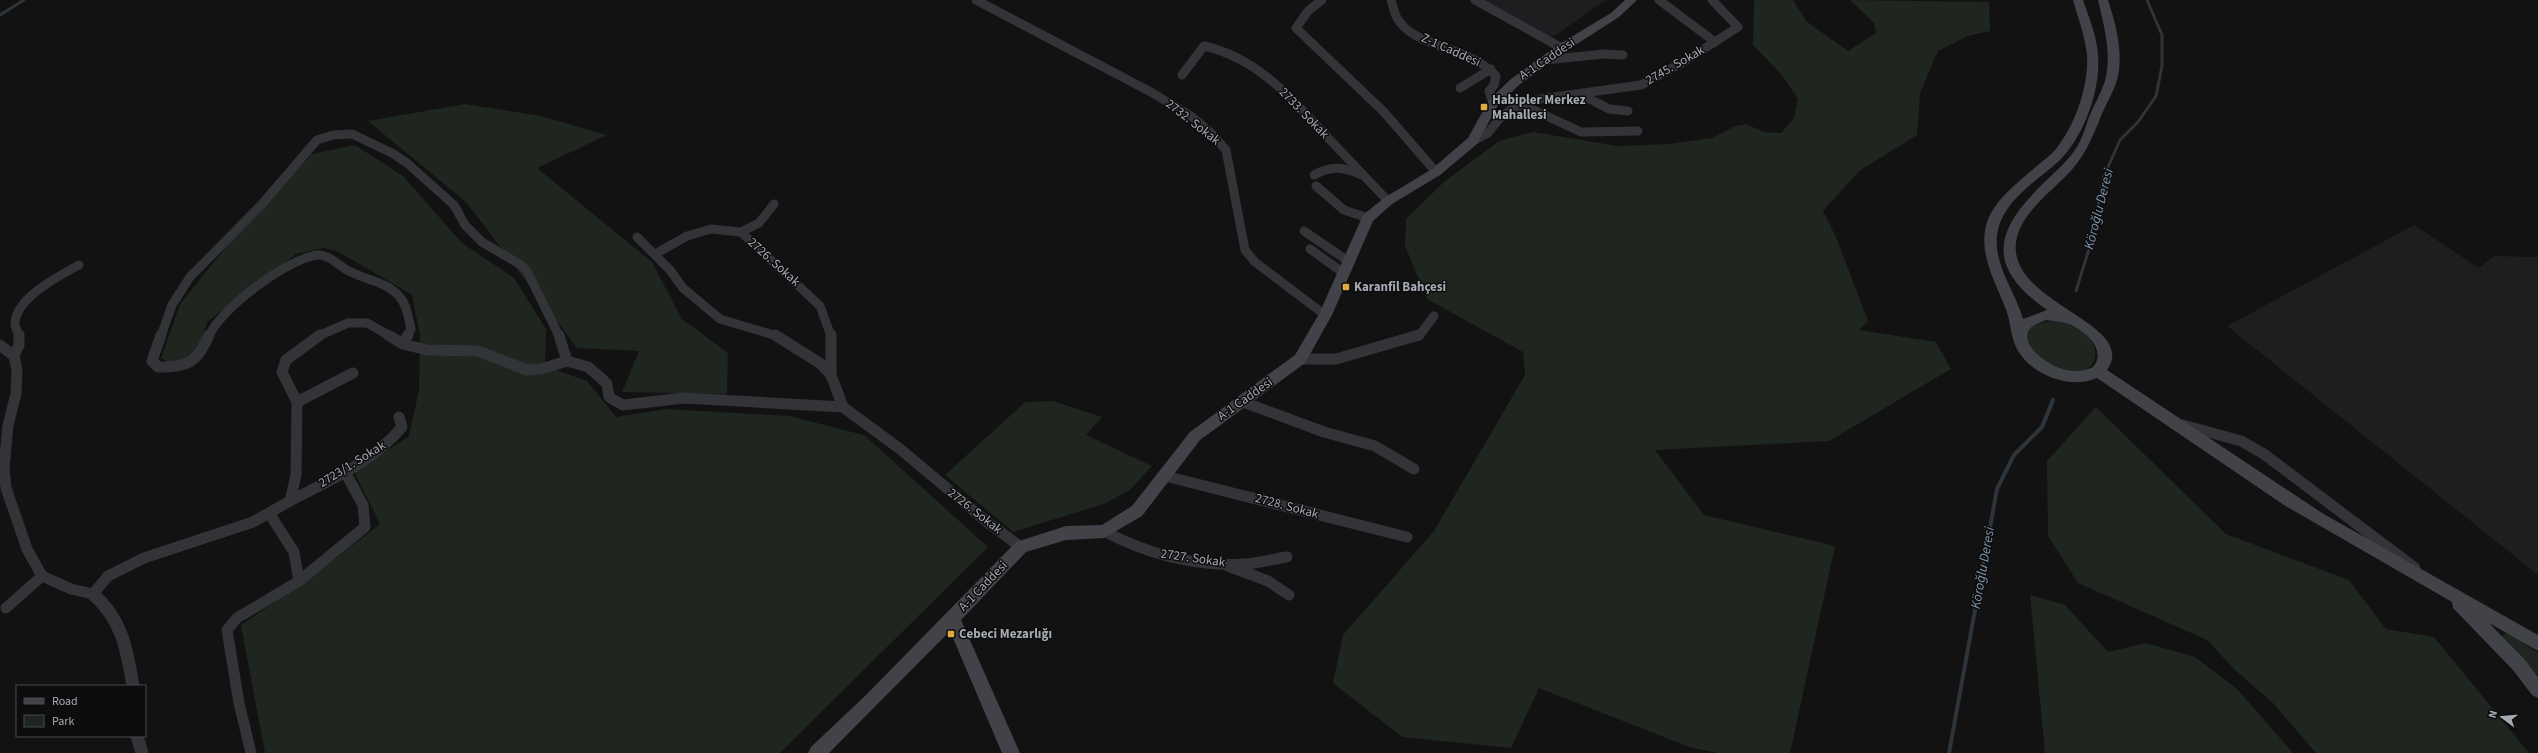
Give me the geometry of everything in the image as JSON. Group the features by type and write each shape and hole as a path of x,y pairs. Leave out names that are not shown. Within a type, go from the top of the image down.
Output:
{"main road":[{"name":"A-1 Caddesi","path":"817,753 1021,547 1066,533 1104,532 1137,511 1195,436 1300,359 1325,315 1368,218 1388,201 1436,172 1473,141 1493,103 1515,82 1562,48 1615,15 1632,0"},
{"path":"2078,0 2086,23 2093,61 2090,84 2080,115 2061,152 2022,186 2002,207 1993,226 1991,248 1997,273 2014,311 2021,342 2026,352 2048,370 2076,378 2089,376 2098,372 2105,364 2106,355 2103,345 2085,326 2073,320 2035,295 2021,281 2013,270 2008,255 2009,236 2018,220 2031,203 2080,152 2112,76 2113,37 2103,0"},
{"path":"2021,342 2020,332 2025,323 2033,318 2052,315 2073,320"},
{"path":"2098,372 2317,518 2450,594 2500,619 2538,644"},
{"path":"2450,594 2519,665 2538,690"},
{"path":"952,618 1011,753"}],"street":[{"name":"2732. Sokak","path":"976,0 1172,104 1219,139 1226,150 1233,180 1245,250 1255,262 1325,315"},
{"path":"1322,0 1308,12 1296,28 1357,85 1436,172"},
{"name":"Z-1 Caddesi","path":"1391,0 1399,22 1407,29 1428,41 1476,60 1491,69 1496,76 1494,85 1488,91 1493,103"},
{"path":"1475,0 1562,48"},
{"path":"1659,0 1715,42"},
{"name":"2745. Sokak","path":"1473,141 1488,133 1500,118 1513,108 1540,99 1641,85 1715,42 1738,27 1712,0"},
{"name":"2733. Sokak","path":"1182,75 1204,46 1213,47 1262,71 1308,113 1388,201"},
{"path":"1546,60 1603,54 1623,54"},
{"path":"1460,88 1491,69"},
{"path":"1580,94 1607,110 1616,112 1628,111"},
{"path":"1522,105 1581,132 1611,134 1638,131"},
{"path":"403,344 411,329 402,299 385,286 349,272 328,256 317,255 303,258 282,268 215,323 205,349 193,362 179,366 158,367 152,361 172,305 190,277 262,204 317,140 346,133 374,144 407,163 454,205 465,225 482,242 521,265 528,271 558,332 567,361"},
{"path":"1314,175 1329,166 1344,167 1366,176"},
{"path":"1316,186 1344,210 1368,218"},
{"path":"741,232 759,223 774,204"},
{"name":"2726. Sokak","path":"655,254 687,236 711,230 741,232 820,306 831,332 831,375 843,407 900,449 986,521 1021,547"},
{"path":"1304,231 1345,267"},
{"name":"2726. Sokak","path":"637,237 670,270 683,288 720,319 772,333 821,364 831,375"},
{"path":"1310,249 1345,267"},
{"path":"14,356 20,345 15,324 28,300 48,282 79,265"},
{"path":"1300,359 1336,359 1418,337 1434,316"},
{"path":"290,501 296,475 297,402 282,372 286,360 320,336 348,323 367,323 403,344 427,350 478,351 527,370 541,369 567,361 588,368 601,378 607,384 609,397 623,406 684,398 843,407"},
{"path":"0,345 14,356 17,370 16,394 8,425 4,468 6,488 27,549 42,576 71,589 93,594 105,603 119,622 132,685"},
{"path":"297,402 354,373"},
{"path":"1243,402 1324,432 1375,446 1414,469"},
{"name":"2723/1. Sokak","path":"93,594 108,576 144,558 253,522 345,472 395,438 402,427 399,417"},
{"path":"2174,422 2241,441 2264,454 2450,594"},
{"path":"251,753 250,738 239,703 227,630 237,618 299,581 365,527 366,521 361,498 345,472"},
{"name":"2728. Sokak","path":"1165,476 1407,538"},
{"path":"269,512 294,552 299,581"},
{"name":"2727. Sokak","path":"1104,532 1124,544 1158,553 1220,564 1245,564 1287,557"},
{"path":"1220,564 1268,581 1289,595"},
{"path":"6,608 42,576"},
{"path":"137,737 142,753"}],"shaded area":[{"path":"1480,0 1606,0 1556,35 1549,37"},
{"path":"2414,225 2479,268 2494,256 2538,257 2538,575 2227,326"}],"green space":[{"path":"1754,0 1793,0 1806,21 1848,51 1876,33 1874,23 1850,0 1989,2 1990,31 1968,36 1938,51 1920,93 1917,135 1859,171 1823,211 1836,237 1868,321 1859,330 1936,342 1951,369 1829,441 1655,450 1704,515 1835,546 1790,753 1718,753 1689,747 1539,688 1511,748 1402,737 1333,683 1343,635 1434,531 1525,375 1523,352 1427,299 1405,246 1406,219 1444,182 1499,141 1533,132 1618,146 1669,144 1712,138 1735,126 1746,124 1764,132 1781,133 1794,118 1798,99 1781,74 1753,45"},
{"path":"465,104 541,116 607,135 537,168 652,262 682,319 728,353 727,394 622,392 639,351 577,348 467,203 368,121"},
{"path":"355,145 403,176 462,243 514,278 546,329 545,366 587,381 616,417 666,409 789,416 864,435 988,547 780,753 265,753 241,625 312,577 380,524 354,472 409,436 419,390 420,335 412,295 339,252 324,248 296,254 207,322 198,349 184,359 168,362 161,358 180,304 226,247 312,154"},
{"path":"2053,321 2073,327 2084,333 2090,339 2094,345 2095,352 2093,364 2082,371 2073,372 2060,369 2038,356 2031,347 2027,338 2029,330 2037,324"},
{"path":"1053,401 1102,417 1086,435 1152,466 1130,490 1104,504 1013,532 945,475 1025,402"},
{"path":"2096,407 2226,534 2349,580 2386,629 2434,637 2529,753 2316,753 2273,703 2234,669 2207,640 2078,583 2048,536 2047,461"},
{"path":"2030,595 2065,605 2108,652 2146,643 2195,657 2237,689 2293,753 2045,753"},
{"path":"2507,632 2538,653 2538,676 2502,636"}],"waterway":[{"path":"0,15 24,0"},
{"name":"Köroğlu Deresi","path":"2076,291 2089,249 2104,176 2120,140 2138,122 2156,96 2162,66 2162,35 2147,0"},
{"name":"Köroğlu Deresi","path":"1949,753 1997,489 2014,455 2042,427 2053,400"}],"place":[{"name":"Habipler Merkez Mahallesi","path":"1484,107"},
{"name":"Karanfil Bahçesi","path":"1346,287"},
{"name":"Cebeci Mezarlığı","path":"951,634"}]}
